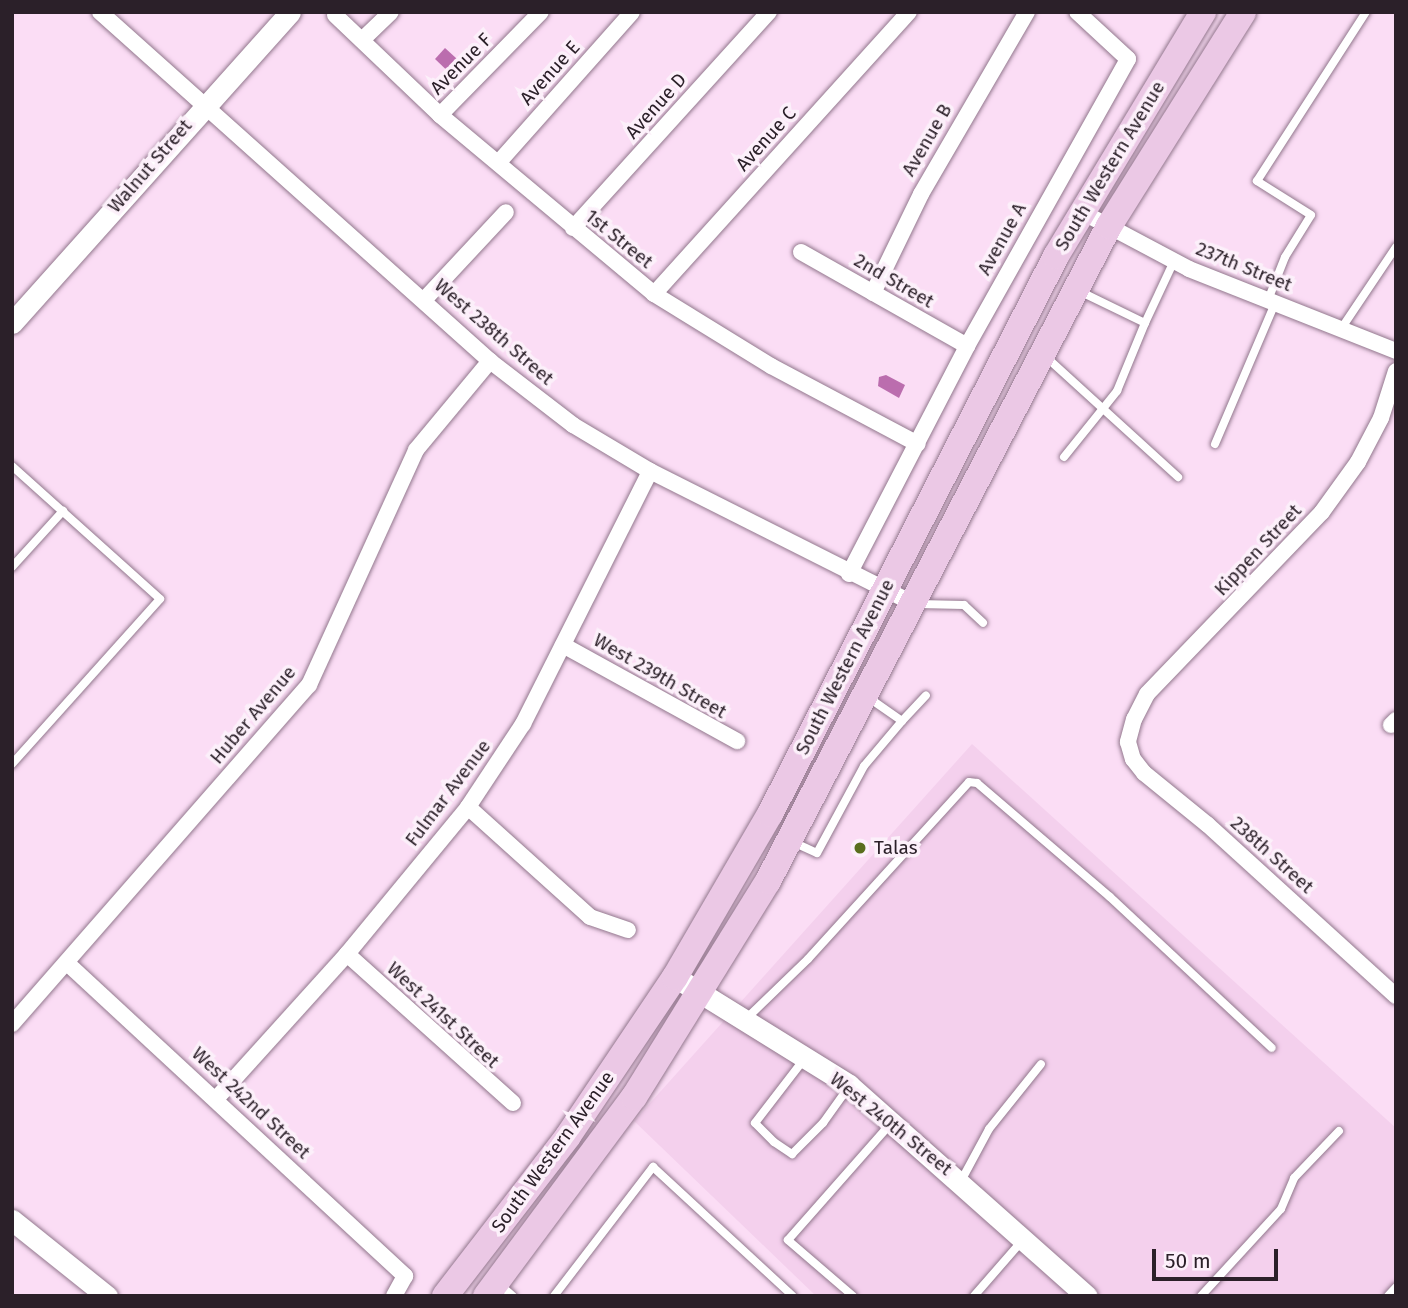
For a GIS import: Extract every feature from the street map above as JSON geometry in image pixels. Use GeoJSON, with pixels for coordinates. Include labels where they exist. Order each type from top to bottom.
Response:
{"type":"FeatureCollection","features":[{"type":"Feature","properties":{"kind":"main road","name":"South Western Avenue"},"geometry":{"type":"LineString","coordinates":[[445,1296],[568,1136],[675,977],[770,814],[1082,212],[1203,12]]}},
{"type":"Feature","properties":{"kind":"main road","name":"South Western Avenue"},"geometry":{"type":"LineString","coordinates":[[495,1292],[634,1097],[701,992],[790,841],[1109,226],[1243,12]]}},
{"type":"Feature","properties":{"kind":"street","name":"West 238th Street"},"geometry":{"type":"LineString","coordinates":[[100,12],[490,360],[573,425],[650,471],[849,575],[915,604]]}},
{"type":"Feature","properties":{"kind":"street","name":"Walnut Street"},"geometry":{"type":"LineString","coordinates":[[12,323],[204,105],[290,12]]}},
{"type":"Feature","properties":{"kind":"street"},"geometry":{"type":"LineString","coordinates":[[362,40],[391,12]]}},
{"type":"Feature","properties":{"kind":"street","name":"Avenue F"},"geometry":{"type":"LineString","coordinates":[[440,115],[541,12]]}},
{"type":"Feature","properties":{"kind":"street","name":"Avenue E"},"geometry":{"type":"LineString","coordinates":[[499,162],[632,12]]}},
{"type":"Feature","properties":{"kind":"street","name":"Avenue D"},"geometry":{"type":"LineString","coordinates":[[573,228],[769,12]]}},
{"type":"Feature","properties":{"kind":"street","name":"Avenue C"},"geometry":{"type":"LineString","coordinates":[[654,294],[909,12]]}},
{"type":"Feature","properties":{"kind":"street","name":"Avenue B"},"geometry":{"type":"LineString","coordinates":[[873,293],[921,194],[1027,12]]}},
{"type":"Feature","properties":{"kind":"street","name":"Avenue A"},"geometry":{"type":"LineString","coordinates":[[849,575],[967,346],[1128,59],[1077,12]]}},
{"type":"Feature","properties":{"kind":"street","name":"1st Street"},"geometry":{"type":"LineString","coordinates":[[334,14],[440,115],[654,294],[771,366],[918,444]]}},
{"type":"Feature","properties":{"kind":"street"},"geometry":{"type":"LineString","coordinates":[[424,300],[506,212]]}},
{"type":"Feature","properties":{"kind":"street","name":"237th Street"},"geometry":{"type":"LineString","coordinates":[[1082,212],[1174,261],[1396,351]]}},
{"type":"Feature","properties":{"kind":"street","name":"2nd Street"},"geometry":{"type":"LineString","coordinates":[[802,252],[967,346]]}},
{"type":"Feature","properties":{"kind":"street","name":"Huber Avenue"},"geometry":{"type":"LineString","coordinates":[[12,1024],[309,685],[416,450],[490,360]]}},
{"type":"Feature","properties":{"kind":"street","name":"Kippen Street"},"geometry":{"type":"LineString","coordinates":[[1128,742],[1133,719],[1147,694],[1322,512],[1351,472],[1381,418],[1396,371]]}},
{"type":"Feature","properties":{"kind":"street","name":"Fulmar Avenue"},"geometry":{"type":"LineString","coordinates":[[216,1099],[347,954],[468,807],[523,724],[650,471]]}},
{"type":"Feature","properties":{"kind":"street","name":"West 239th Street"},"geometry":{"type":"LineString","coordinates":[[563,645],[737,741]]}},
{"type":"Feature","properties":{"kind":"street","name":"238th Street"},"geometry":{"type":"LineString","coordinates":[[1128,742],[1133,759],[1144,773],[1208,825],[1396,996]]}},
{"type":"Feature","properties":{"kind":"street"},"geometry":{"type":"LineString","coordinates":[[468,807],[590,917],[628,930]]}},
{"type":"Feature","properties":{"kind":"street","name":"West 241st Street"},"geometry":{"type":"LineString","coordinates":[[347,954],[513,1103]]}},
{"type":"Feature","properties":{"kind":"street","name":"West 242nd Street"},"geometry":{"type":"LineString","coordinates":[[67,963],[405,1276],[394,1296]]}},
{"type":"Feature","properties":{"kind":"street","name":"West 240th Street"},"geometry":{"type":"LineString","coordinates":[[675,977],[849,1085],[893,1120],[1087,1296]]}},
{"type":"Feature","properties":{"kind":"street"},"geometry":{"type":"LineString","coordinates":[[12,1220],[107,1296]]}},
{"type":"Feature","properties":{"kind":"lane"},"geometry":{"type":"LineString","coordinates":[[1215,444],[1272,302],[1285,257],[1311,215],[1257,181],[1366,12]]}},
{"type":"Feature","properties":{"kind":"lane"},"geometry":{"type":"LineString","coordinates":[[1341,329],[1396,247]]}},
{"type":"Feature","properties":{"kind":"lane"},"geometry":{"type":"LineString","coordinates":[[1064,457],[1104,410],[1174,261]]}},
{"type":"Feature","properties":{"kind":"lane"},"geometry":{"type":"LineString","coordinates":[[1076,290],[1145,323]]}},
{"type":"Feature","properties":{"kind":"lane"},"geometry":{"type":"LineString","coordinates":[[1043,354],[1178,477]]}},
{"type":"Feature","properties":{"kind":"lane"},"geometry":{"type":"LineString","coordinates":[[12,466],[160,599],[12,764]]}},
{"type":"Feature","properties":{"kind":"lane"},"geometry":{"type":"LineString","coordinates":[[12,568],[63,511]]}},
{"type":"Feature","properties":{"kind":"lane"},"geometry":{"type":"LineString","coordinates":[[915,604],[964,605],[983,623]]}},
{"type":"Feature","properties":{"kind":"lane"},"geometry":{"type":"LineString","coordinates":[[790,841],[817,853],[863,766],[926,695]]}},
{"type":"Feature","properties":{"kind":"lane"},"geometry":{"type":"LineString","coordinates":[[866,696],[902,721]]}},
{"type":"Feature","properties":{"kind":"lane"},"geometry":{"type":"LineString","coordinates":[[745,1020],[808,959],[969,782],[977,783],[1110,897],[1272,1048]]}},
{"type":"Feature","properties":{"kind":"lane"},"geometry":{"type":"LineString","coordinates":[[805,1058],[755,1123],[792,1154],[823,1123],[849,1085]]}},
{"type":"Feature","properties":{"kind":"lane"},"geometry":{"type":"LineString","coordinates":[[961,1181],[989,1129],[1041,1064]]}},
{"type":"Feature","properties":{"kind":"lane"},"geometry":{"type":"LineString","coordinates":[[853,1296],[788,1240],[893,1120]]}},
{"type":"Feature","properties":{"kind":"lane"},"geometry":{"type":"LineString","coordinates":[[1201,1296],[1281,1209],[1294,1178],[1339,1131]]}},
{"type":"Feature","properties":{"kind":"lane"},"geometry":{"type":"LineString","coordinates":[[554,1296],[653,1167],[793,1296]]}},
{"type":"Feature","properties":{"kind":"lane"},"geometry":{"type":"LineString","coordinates":[[974,1296],[1024,1239]]}},
{"type":"Feature","properties":{"kind":"lane"},"geometry":{"type":"LineString","coordinates":[[1388,1296],[1396,1287]]}},
{"type":"Feature","properties":{"kind":"shaded area"},"geometry":{"type":"Polygon","coordinates":[[[445,48],[468,69],[457,80],[435,59],[445,48]]]}},
{"type":"Feature","properties":{"kind":"shaded area"},"geometry":{"type":"Polygon","coordinates":[[[886,375],[905,385],[899,398],[878,386],[879,377],[886,375]]]}},
{"type":"Feature","properties":{"kind":"shaded area"},"geometry":{"type":"Polygon","coordinates":[[[972,744],[1396,1128],[1396,1296],[816,1296],[634,1121],[972,744]]]}},
{"type":"Feature","properties":{"kind":"place","name":"Talas"},"geometry":{"type":"Point","coordinates":[860,848]}}]}
